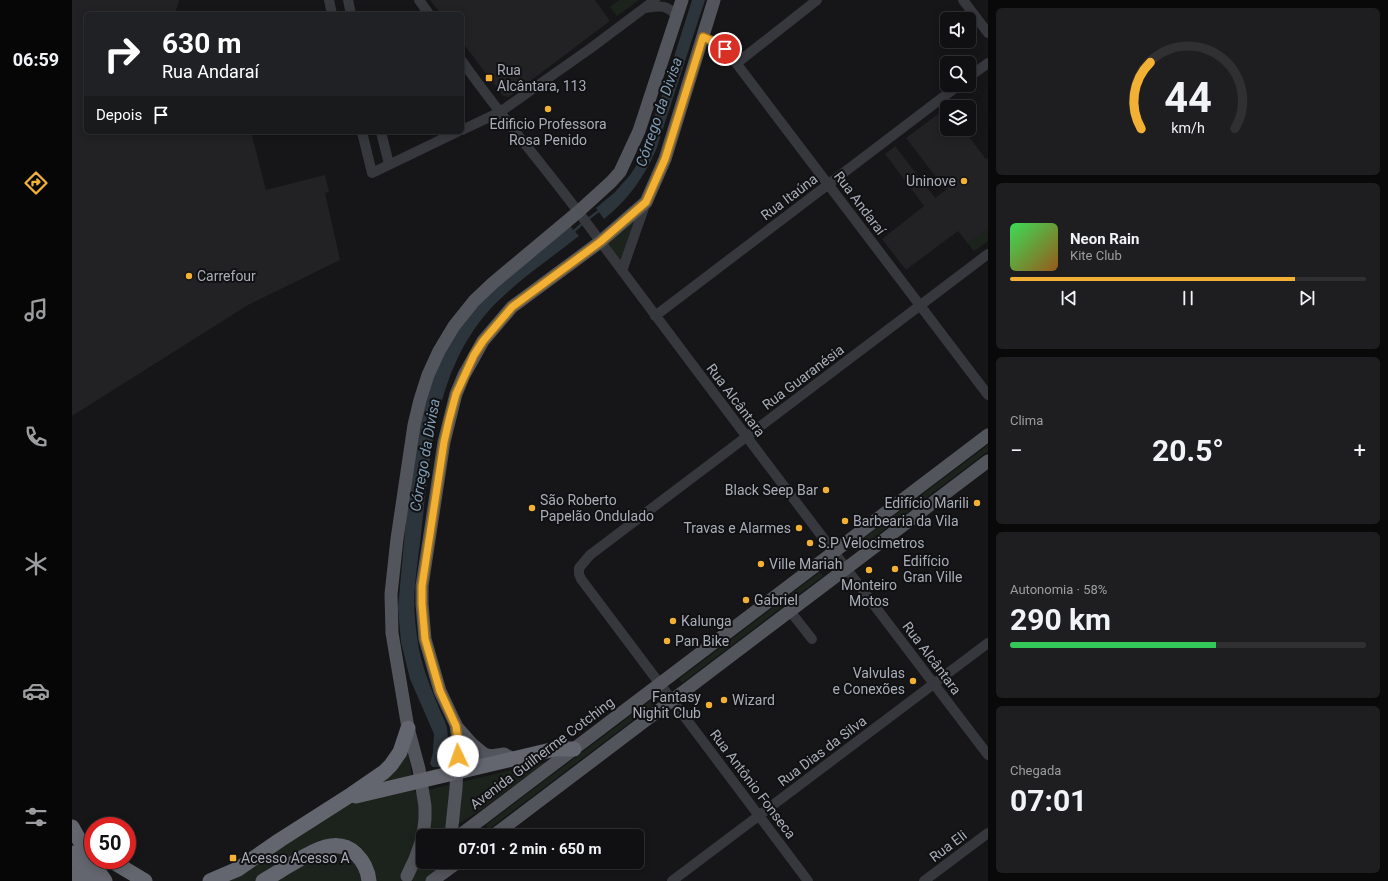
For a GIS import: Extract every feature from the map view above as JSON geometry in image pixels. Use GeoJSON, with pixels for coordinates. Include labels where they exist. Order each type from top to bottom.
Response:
{"type":"FeatureCollection","features":[{"type":"Feature","properties":{"kind":"highway"},"geometry":{"type":"LineString","coordinates":[[210,881],[238,869],[384,772],[391,766],[400,752],[408,728]]}},
{"type":"Feature","properties":{"kind":"highway"},"geometry":{"type":"LineString","coordinates":[[347,798],[555,749],[574,749]]}},
{"type":"Feature","properties":{"kind":"highway"},"geometry":{"type":"LineString","coordinates":[[72,819],[84,833]]}},
{"type":"Feature","properties":{"kind":"highway"},"geometry":{"type":"LineString","coordinates":[[72,827],[90,859],[106,881]]}},
{"type":"Feature","properties":{"kind":"highway"},"geometry":{"type":"LineString","coordinates":[[263,881],[317,849],[332,845],[344,846],[361,858],[367,869],[368,881]]}},
{"type":"Feature","properties":{"kind":"highway"},"geometry":{"type":"LineString","coordinates":[[72,853],[90,881]]}},
{"type":"Feature","properties":{"kind":"highway"},"geometry":{"type":"LineString","coordinates":[[113,869],[123,881]]}},
{"type":"Feature","properties":{"kind":"highway"},"geometry":{"type":"LineString","coordinates":[[125,869],[145,881]]}},
{"type":"Feature","properties":{"kind":"highway"},"geometry":{"type":"LineString","coordinates":[[72,875],[76,881]]}},
{"type":"Feature","properties":{"kind":"main road"},"geometry":{"type":"LineString","coordinates":[[424,829],[426,819],[425,806],[416,759],[408,728],[392,633],[391,594],[397,539],[414,425],[420,400],[428,375],[439,351],[452,329],[474,301],[493,283],[581,215],[620,172],[640,131],[682,0]]}},
{"type":"Feature","properties":{"kind":"main road"},"geometry":{"type":"LineString","coordinates":[[452,829],[457,772],[458,740],[456,726],[440,691],[425,639],[422,586],[444,442],[456,394],[474,355],[483,341],[512,307],[597,238],[646,202],[665,159],[714,0]]}},
{"type":"Feature","properties":{"kind":"main road","name":"Avenida Guilherme Cotching"},"geometry":{"type":"LineString","coordinates":[[468,829],[988,435]]}},
{"type":"Feature","properties":{"kind":"main road"},"geometry":{"type":"LineString","coordinates":[[502,829],[988,461]]}},
{"type":"Feature","properties":{"kind":"main road"},"geometry":{"type":"LineString","coordinates":[[456,726],[472,744],[484,754],[491,756],[504,754],[513,759]]}},
{"type":"Feature","properties":{"kind":"main road"},"geometry":{"type":"LineString","coordinates":[[404,879],[416,856]]}},
{"type":"Feature","properties":{"kind":"main road"},"geometry":{"type":"LineString","coordinates":[[404,879],[417,869]]}},
{"type":"Feature","properties":{"kind":"main road"},"geometry":{"type":"LineString","coordinates":[[432,881],[450,869]]}},
{"type":"Feature","properties":{"kind":"street"},"geometry":{"type":"LineString","coordinates":[[329,0],[332,12]]}},
{"type":"Feature","properties":{"kind":"street"},"geometry":{"type":"LineString","coordinates":[[348,0],[351,12]]}},
{"type":"Feature","properties":{"kind":"street"},"geometry":{"type":"LineString","coordinates":[[419,0],[427,12]]}},
{"type":"Feature","properties":{"kind":"street"},"geometry":{"type":"LineString","coordinates":[[464,129],[500,112],[591,48],[655,0]]}},
{"type":"Feature","properties":{"kind":"street"},"geometry":{"type":"LineString","coordinates":[[737,63],[817,0]]}},
{"type":"Feature","properties":{"kind":"street"},"geometry":{"type":"LineString","coordinates":[[963,0],[988,33]]}},
{"type":"Feature","properties":{"kind":"street"},"geometry":{"type":"LineString","coordinates":[[645,8],[663,6],[677,16]]}},
{"type":"Feature","properties":{"kind":"street","name":"Rua Andaraí"},"geometry":{"type":"LineString","coordinates":[[703,37],[719,44],[737,63],[988,395]]}},
{"type":"Feature","properties":{"kind":"street"},"geometry":{"type":"LineString","coordinates":[[976,72],[988,63]]}},
{"type":"Feature","properties":{"kind":"street","name":"Rua Alcântara"},"geometry":{"type":"LineString","coordinates":[[464,64],[581,215],[746,437],[988,755]]}},
{"type":"Feature","properties":{"kind":"street","name":"Rua Itaúna"},"geometry":{"type":"LineString","coordinates":[[655,316],[950,92]]}},
{"type":"Feature","properties":{"kind":"street"},"geometry":{"type":"LineString","coordinates":[[362,134],[372,173],[453,134]]}},
{"type":"Feature","properties":{"kind":"street"},"geometry":{"type":"LineString","coordinates":[[382,134],[390,164]]}},
{"type":"Feature","properties":{"kind":"street"},"geometry":{"type":"LineString","coordinates":[[622,271],[646,202]]}},
{"type":"Feature","properties":{"kind":"street","name":"Rua Guaranésia"},"geometry":{"type":"LineString","coordinates":[[578,568],[590,555],[988,254]]}},
{"type":"Feature","properties":{"kind":"street","name":"Rua Antônio Fonseca"},"geometry":{"type":"LineString","coordinates":[[578,568],[581,579],[808,881]]}},
{"type":"Feature","properties":{"kind":"street"},"geometry":{"type":"LineString","coordinates":[[790,611],[813,638]]}},
{"type":"Feature","properties":{"kind":"street","name":"Rua Dias da Silva"},"geometry":{"type":"LineString","coordinates":[[672,881],[988,643]]}},
{"type":"Feature","properties":{"kind":"street","name":"Rua Eli"},"geometry":{"type":"LineString","coordinates":[[924,881],[988,833]]}},
{"type":"Feature","properties":{"kind":"shaded area","name":"Carrefour"},"geometry":{"type":"Polygon","coordinates":[[[72,0],[179,0],[176,12],[84,12],[84,134],[252,134],[266,190],[325,175],[329,192],[325,193],[340,260],[248,305],[72,416],[72,0]]]}},
{"type":"Feature","properties":{"kind":"shaded area"},"geometry":{"type":"Polygon","coordinates":[[[430,0],[595,0],[610,21],[509,97],[503,96],[464,45],[464,12],[439,12],[430,0]]]}},
{"type":"Feature","properties":{"kind":"shaded area"},"geometry":{"type":"Polygon","coordinates":[[[619,0],[639,0],[617,16],[610,7],[619,0]]]}},
{"type":"Feature","properties":{"kind":"shaded area","name":"Uninove"},"geometry":{"type":"Polygon","coordinates":[[[940,112],[940,136],[968,136],[986,159],[988,158],[988,241],[974,251],[958,231],[906,270],[882,239],[924,206],[885,154],[895,146],[935,198],[946,190],[906,138],[940,112]]]}},
{"type":"Feature","properties":{"kind":"shaded area"},"geometry":{"type":"Polygon","coordinates":[[[634,220],[621,261],[608,244],[634,220]]]}},
{"type":"Feature","properties":{"kind":"shaded area"},"geometry":{"type":"Polygon","coordinates":[[[988,229],[988,241],[974,251],[968,243],[988,229]]]}},
{"type":"Feature","properties":{"kind":"shaded area"},"geometry":{"type":"Polygon","coordinates":[[[988,445],[988,451],[856,551],[852,547],[988,445]]]}},
{"type":"Feature","properties":{"kind":"shaded area"},"geometry":{"type":"Polygon","coordinates":[[[820,572],[823,576],[682,683],[679,679],[820,572]]]}},
{"type":"Feature","properties":{"kind":"shaded area"},"geometry":{"type":"Polygon","coordinates":[[[650,701],[653,705],[489,829],[486,825],[650,701]]]}},
{"type":"Feature","properties":{"kind":"shaded area"},"geometry":{"type":"Polygon","coordinates":[[[408,753],[415,793],[546,762],[482,809],[451,829],[416,829],[416,869],[441,869],[440,881],[220,881],[402,759],[408,753]]]}},
{"type":"Feature","properties":{"kind":"water"},"geometry":{"type":"Polygon","coordinates":[[[692,0],[705,0],[656,150],[641,179],[621,204],[604,219],[596,208],[615,192],[638,163],[662,95],[692,0]]]}},
{"type":"Feature","properties":{"kind":"water"},"geometry":{"type":"Polygon","coordinates":[[[570,226],[579,236],[516,285],[496,303],[477,326],[462,350],[450,376],[442,402],[430,458],[414,599],[416,629],[421,658],[448,733],[448,748],[445,767],[433,767],[430,764],[433,752],[434,734],[410,679],[401,642],[398,608],[407,510],[418,423],[437,363],[478,300],[570,226]]]}},
{"type":"Feature","properties":{"kind":"waterway","name":"Córrego da Divisa"},"geometry":{"type":"LineString","coordinates":[[588,219],[600,210]]}},
{"type":"Feature","properties":{"kind":"waterway","name":"Córrego da Divisa"},"geometry":{"type":"LineString","coordinates":[[573,232],[584,222]]}},
{"type":"Feature","properties":{"kind":"place","name":"Rua Alcântara, 113"},"geometry":{"type":"Point","coordinates":[489,78]}},
{"type":"Feature","properties":{"kind":"place","name":"Edificio Professora Rosa Penido"},"geometry":{"type":"Point","coordinates":[548,109]}},
{"type":"Feature","properties":{"kind":"place","name":"Uninove"},"geometry":{"type":"Point","coordinates":[964,181]}},
{"type":"Feature","properties":{"kind":"place","name":"Carrefour"},"geometry":{"type":"Point","coordinates":[189,276]}},
{"type":"Feature","properties":{"kind":"place","name":"Black Seep Bar"},"geometry":{"type":"Point","coordinates":[826,490]}},
{"type":"Feature","properties":{"kind":"place","name":"Edifício Marili"},"geometry":{"type":"Point","coordinates":[977,503]}},
{"type":"Feature","properties":{"kind":"place","name":"São Roberto Papelão Ondulado"},"geometry":{"type":"Point","coordinates":[532,508]}},
{"type":"Feature","properties":{"kind":"place","name":"Barbearia da Vila"},"geometry":{"type":"Point","coordinates":[845,521]}},
{"type":"Feature","properties":{"kind":"place","name":"Travas e Alarmes"},"geometry":{"type":"Point","coordinates":[799,528]}},
{"type":"Feature","properties":{"kind":"place","name":"S.P Velocimetros"},"geometry":{"type":"Point","coordinates":[810,543]}},
{"type":"Feature","properties":{"kind":"place","name":"Ville Mariah"},"geometry":{"type":"Point","coordinates":[761,564]}},
{"type":"Feature","properties":{"kind":"place","name":"Edifício Gran Ville"},"geometry":{"type":"Point","coordinates":[895,569]}},
{"type":"Feature","properties":{"kind":"place","name":"Monteiro Motos"},"geometry":{"type":"Point","coordinates":[869,570]}},
{"type":"Feature","properties":{"kind":"place","name":"Gabriel"},"geometry":{"type":"Point","coordinates":[746,600]}},
{"type":"Feature","properties":{"kind":"place","name":"Kalunga"},"geometry":{"type":"Point","coordinates":[673,621]}},
{"type":"Feature","properties":{"kind":"place","name":"Pan Bike"},"geometry":{"type":"Point","coordinates":[667,641]}},
{"type":"Feature","properties":{"kind":"place","name":"Valvulas e Conexões"},"geometry":{"type":"Point","coordinates":[913,681]}},
{"type":"Feature","properties":{"kind":"place","name":"Wizard"},"geometry":{"type":"Point","coordinates":[724,700]}},
{"type":"Feature","properties":{"kind":"place","name":"Fantasy Nighit Club"},"geometry":{"type":"Point","coordinates":[709,705]}},
{"type":"Feature","properties":{"kind":"place","name":"Acesso Acesso A"},"geometry":{"type":"Point","coordinates":[233,858]}},
{"type":"Feature","properties":{"kind":"route"},"geometry":{"type":"LineString","coordinates":[[458,756],[456,726],[440,691],[425,639],[422,604],[422,586],[444,442],[456,394],[474,355],[483,341],[512,307],[600,242],[646,202],[665,159],[703,37],[714,41],[725,49]]}}]}
